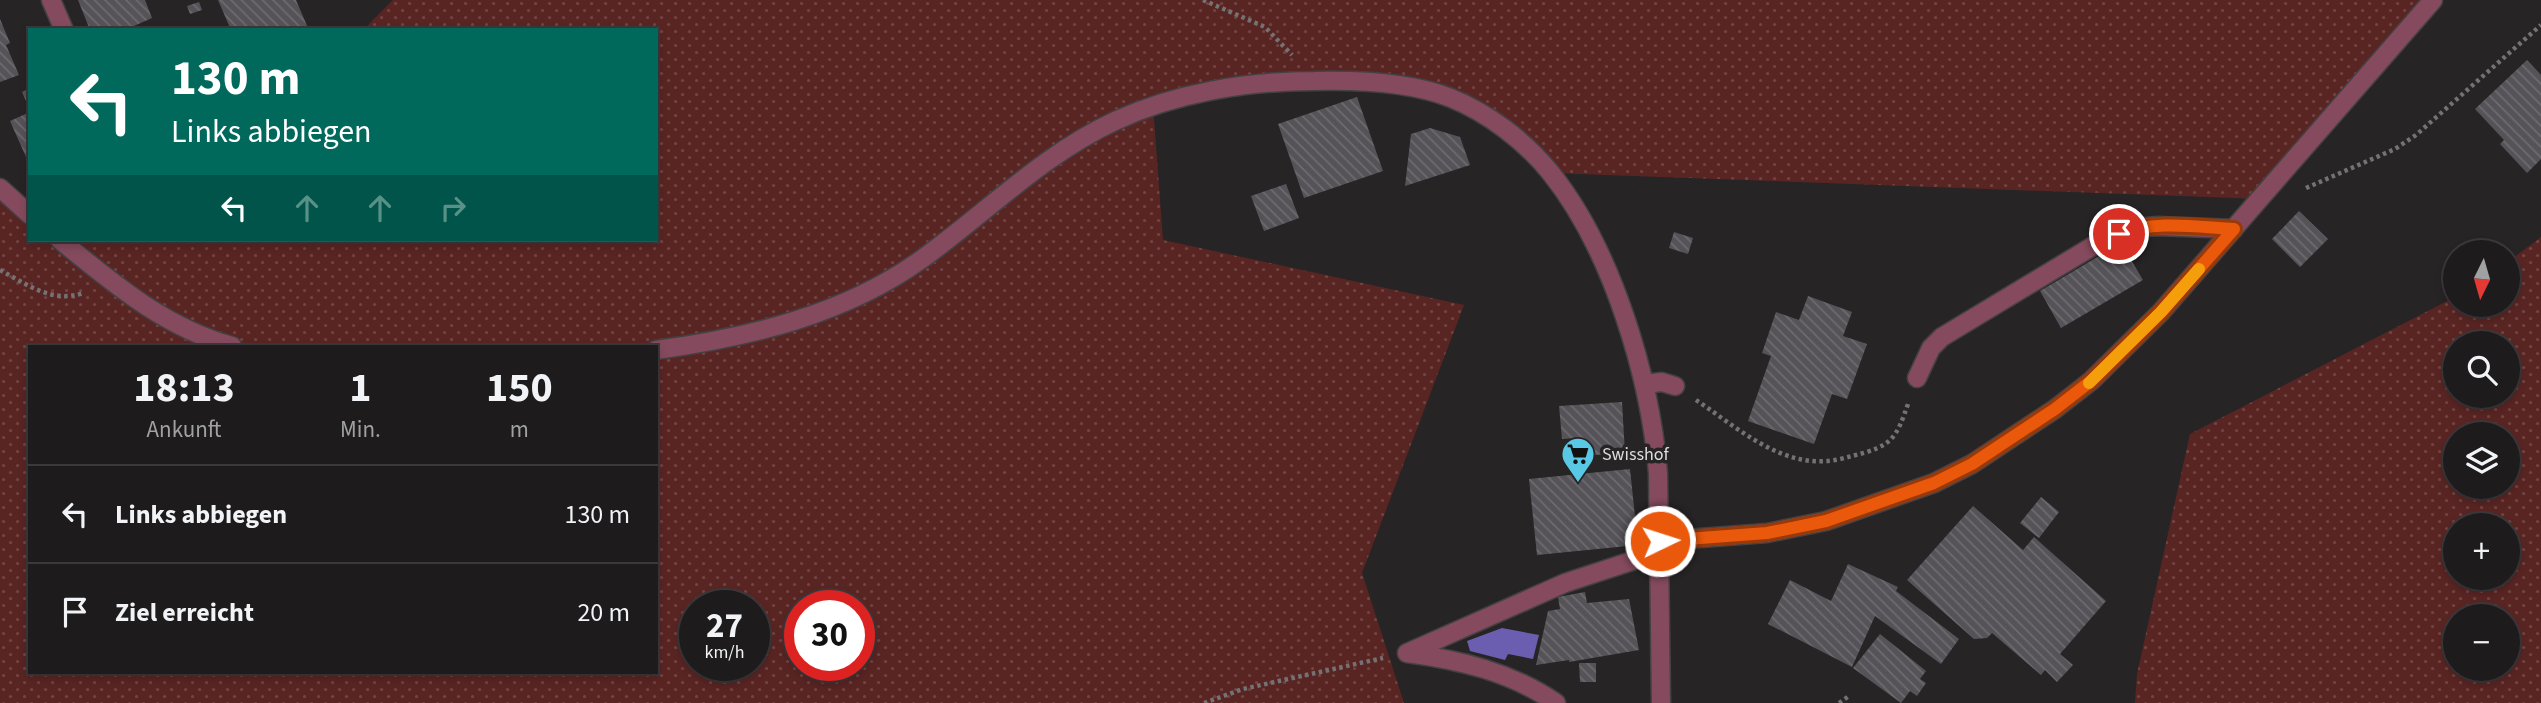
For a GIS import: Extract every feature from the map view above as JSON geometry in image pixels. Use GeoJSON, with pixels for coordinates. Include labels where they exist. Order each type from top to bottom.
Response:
{"type":"FeatureCollection","features":[{"type":"Feature","properties":{"kind":"street"},"geometry":{"type":"LineString","coordinates":[[51,0],[63,28]]}},
{"type":"Feature","properties":{"kind":"street"},"geometry":{"type":"LineString","coordinates":[[1407,653],[1565,583],[1647,556],[1660,548],[1767,533],[1826,521],[1934,483],[1972,464],[2055,409],[2091,381],[2161,312],[2434,0]]}},
{"type":"Feature","properties":{"kind":"street"},"geometry":{"type":"LineString","coordinates":[[658,350],[738,336],[793,322],[836,307],[892,279],[923,258],[1045,162],[1082,138],[1116,120],[1152,106],[1201,93],[1286,81],[1373,83],[1449,97],[1475,110],[1528,148],[1551,173],[1576,209],[1593,242],[1630,336],[1644,384],[1657,457],[1661,703]]}},
{"type":"Feature","properties":{"kind":"street"},"geometry":{"type":"LineString","coordinates":[[0,188],[28,213]]}},
{"type":"Feature","properties":{"kind":"street"},"geometry":{"type":"LineString","coordinates":[[1917,378],[1931,348],[1942,337],[2104,240],[2135,228],[2158,226],[2234,229]]}},
{"type":"Feature","properties":{"kind":"street"},"geometry":{"type":"LineString","coordinates":[[63,242],[134,300],[212,341],[228,345]]}},
{"type":"Feature","properties":{"kind":"street"},"geometry":{"type":"LineString","coordinates":[[1644,384],[1662,382],[1675,386]]}},
{"type":"Feature","properties":{"kind":"street"},"geometry":{"type":"LineString","coordinates":[[1407,653],[1486,668],[1535,689],[1556,703]]}},
{"type":"Feature","properties":{"kind":"path"},"geometry":{"type":"LineString","coordinates":[[1203,0],[1265,27],[1318,81]]}},
{"type":"Feature","properties":{"kind":"path"},"geometry":{"type":"LineString","coordinates":[[2301,190],[2395,149],[2416,135],[2541,25]]}},
{"type":"Feature","properties":{"kind":"path"},"geometry":{"type":"LineString","coordinates":[[0,270],[44,293],[59,297],[75,296],[88,291],[107,277]]}},
{"type":"Feature","properties":{"kind":"path"},"geometry":{"type":"LineString","coordinates":[[1675,386],[1775,452],[1791,458],[1827,461],[1863,453],[1891,442],[1899,430],[1917,378]]}},
{"type":"Feature","properties":{"kind":"path"},"geometry":{"type":"LineString","coordinates":[[1204,703],[1243,689],[1407,653]]}},
{"type":"Feature","properties":{"kind":"path"},"geometry":{"type":"LineString","coordinates":[[1839,703],[1849,696]]}},
{"type":"Feature","properties":{"kind":"shaded area"},"geometry":{"type":"Polygon","coordinates":[[[393,0],[2433,0],[2262,199],[1551,173],[1449,97],[1337,81],[1153,106],[1163,240],[1464,305],[1362,573],[1404,703],[0,703],[0,188],[28,213],[28,242],[658,242],[658,28],[365,28],[393,0]]]}},
{"type":"Feature","properties":{"kind":"shaded area"},"geometry":{"type":"Polygon","coordinates":[[[2541,237],[2541,703],[2135,703],[2137,674],[2190,434],[2443,303],[2443,317],[2520,317],[2520,253],[2541,237]]]}},
{"type":"Feature","properties":{"kind":"shaded area"},"geometry":{"type":"Polygon","coordinates":[[[1502,628],[1539,635],[1533,659],[1508,654],[1505,660],[1470,651],[1467,641],[1502,628]]]}},
{"type":"Feature","properties":{"kind":"building"},"geometry":{"type":"Polygon","coordinates":[[[78,0],[145,0],[152,18],[130,28],[89,28],[78,0]]]}},
{"type":"Feature","properties":{"kind":"building"},"geometry":{"type":"Polygon","coordinates":[[[218,0],[296,0],[308,28],[230,28],[218,0]]]}},
{"type":"Feature","properties":{"kind":"building"},"geometry":{"type":"Polygon","coordinates":[[[199,2],[202,10],[190,14],[187,6],[199,2]]]}},
{"type":"Feature","properties":{"kind":"building"},"geometry":{"type":"Polygon","coordinates":[[[0,19],[10,43],[6,45],[19,75],[0,82],[0,19]]]}},
{"type":"Feature","properties":{"kind":"building"},"geometry":{"type":"Polygon","coordinates":[[[2527,60],[2541,75],[2541,159],[2527,173],[2500,144],[2504,140],[2475,109],[2527,60]]]}},
{"type":"Feature","properties":{"kind":"building"},"geometry":{"type":"Polygon","coordinates":[[[28,89],[28,106],[22,92],[28,89]]]}},
{"type":"Feature","properties":{"kind":"building"},"geometry":{"type":"Polygon","coordinates":[[[1357,97],[1383,171],[1304,198],[1278,124],[1357,97]]]}},
{"type":"Feature","properties":{"kind":"building"},"geometry":{"type":"Polygon","coordinates":[[[28,113],[28,162],[10,121],[28,113]]]}},
{"type":"Feature","properties":{"kind":"building"},"geometry":{"type":"Polygon","coordinates":[[[1430,128],[1460,137],[1470,165],[1405,186],[1411,134],[1430,128]]]}},
{"type":"Feature","properties":{"kind":"building"},"geometry":{"type":"Polygon","coordinates":[[[1286,184],[1299,218],[1264,231],[1251,196],[1286,184]]]}},
{"type":"Feature","properties":{"kind":"building"},"geometry":{"type":"Polygon","coordinates":[[[2299,211],[2328,239],[2300,267],[2272,239],[2299,211]]]}},
{"type":"Feature","properties":{"kind":"building"},"geometry":{"type":"Polygon","coordinates":[[[1674,232],[1693,238],[1688,254],[1669,248],[1674,232]]]}},
{"type":"Feature","properties":{"kind":"building"},"geometry":{"type":"Polygon","coordinates":[[[2121,243],[2143,280],[2061,328],[2040,291],[2121,243]]]}},
{"type":"Feature","properties":{"kind":"building"},"geometry":{"type":"Polygon","coordinates":[[[1808,296],[1852,312],[1843,336],[1867,344],[1847,399],[1832,394],[1814,444],[1748,421],[1771,356],[1762,353],[1776,312],[1799,320],[1808,296]]]}},
{"type":"Feature","properties":{"kind":"building"},"geometry":{"type":"Polygon","coordinates":[[[1622,402],[1625,453],[1580,456],[1579,438],[1562,439],[1559,406],[1622,402]]]}},
{"type":"Feature","properties":{"kind":"building"},"geometry":{"type":"Polygon","coordinates":[[[1630,469],[1638,545],[1537,555],[1529,479],[1630,469]]]}},
{"type":"Feature","properties":{"kind":"building"},"geometry":{"type":"Polygon","coordinates":[[[2041,497],[2059,512],[2039,538],[2020,523],[2041,497]]]}},
{"type":"Feature","properties":{"kind":"building"},"geometry":{"type":"Polygon","coordinates":[[[1973,506],[2023,550],[2034,537],[2106,601],[2060,654],[2073,665],[2057,682],[2045,670],[2041,675],[1992,633],[1987,638],[1974,639],[1907,580],[1973,506]]]}},
{"type":"Feature","properties":{"kind":"building"},"geometry":{"type":"Polygon","coordinates":[[[1848,564],[1898,587],[1896,591],[1959,639],[1941,664],[1875,616],[1852,667],[1768,624],[1790,580],[1831,601],[1848,564]]]}},
{"type":"Feature","properties":{"kind":"building"},"geometry":{"type":"Polygon","coordinates":[[[1585,592],[1587,603],[1629,599],[1639,650],[1536,665],[1548,611],[1560,609],[1558,597],[1585,592]]]}},
{"type":"Feature","properties":{"kind":"building"},"geometry":{"type":"Polygon","coordinates":[[[1880,634],[1926,671],[1920,679],[1926,683],[1917,696],[1910,691],[1901,703],[1853,668],[1880,634]]]}},
{"type":"Feature","properties":{"kind":"building"},"geometry":{"type":"Polygon","coordinates":[[[1579,663],[1596,663],[1596,682],[1580,682],[1579,663]]]}},
{"type":"Feature","properties":{"kind":"slow traffic"},"geometry":{"type":"LineString","coordinates":[[2089,383],[2161,312],[2199,269]]}},
{"type":"Feature","properties":{"kind":"place","name":"Swisshof"},"geometry":{"type":"Point","coordinates":[1578,484]}},
{"type":"Feature","properties":{"kind":"route"},"geometry":{"type":"LineString","coordinates":[[1660,541],[1767,533],[1826,521],[1934,483],[1972,464],[2055,409],[2091,381],[2161,312],[2234,229],[2158,226],[2135,228],[2119,234]]}}]}
